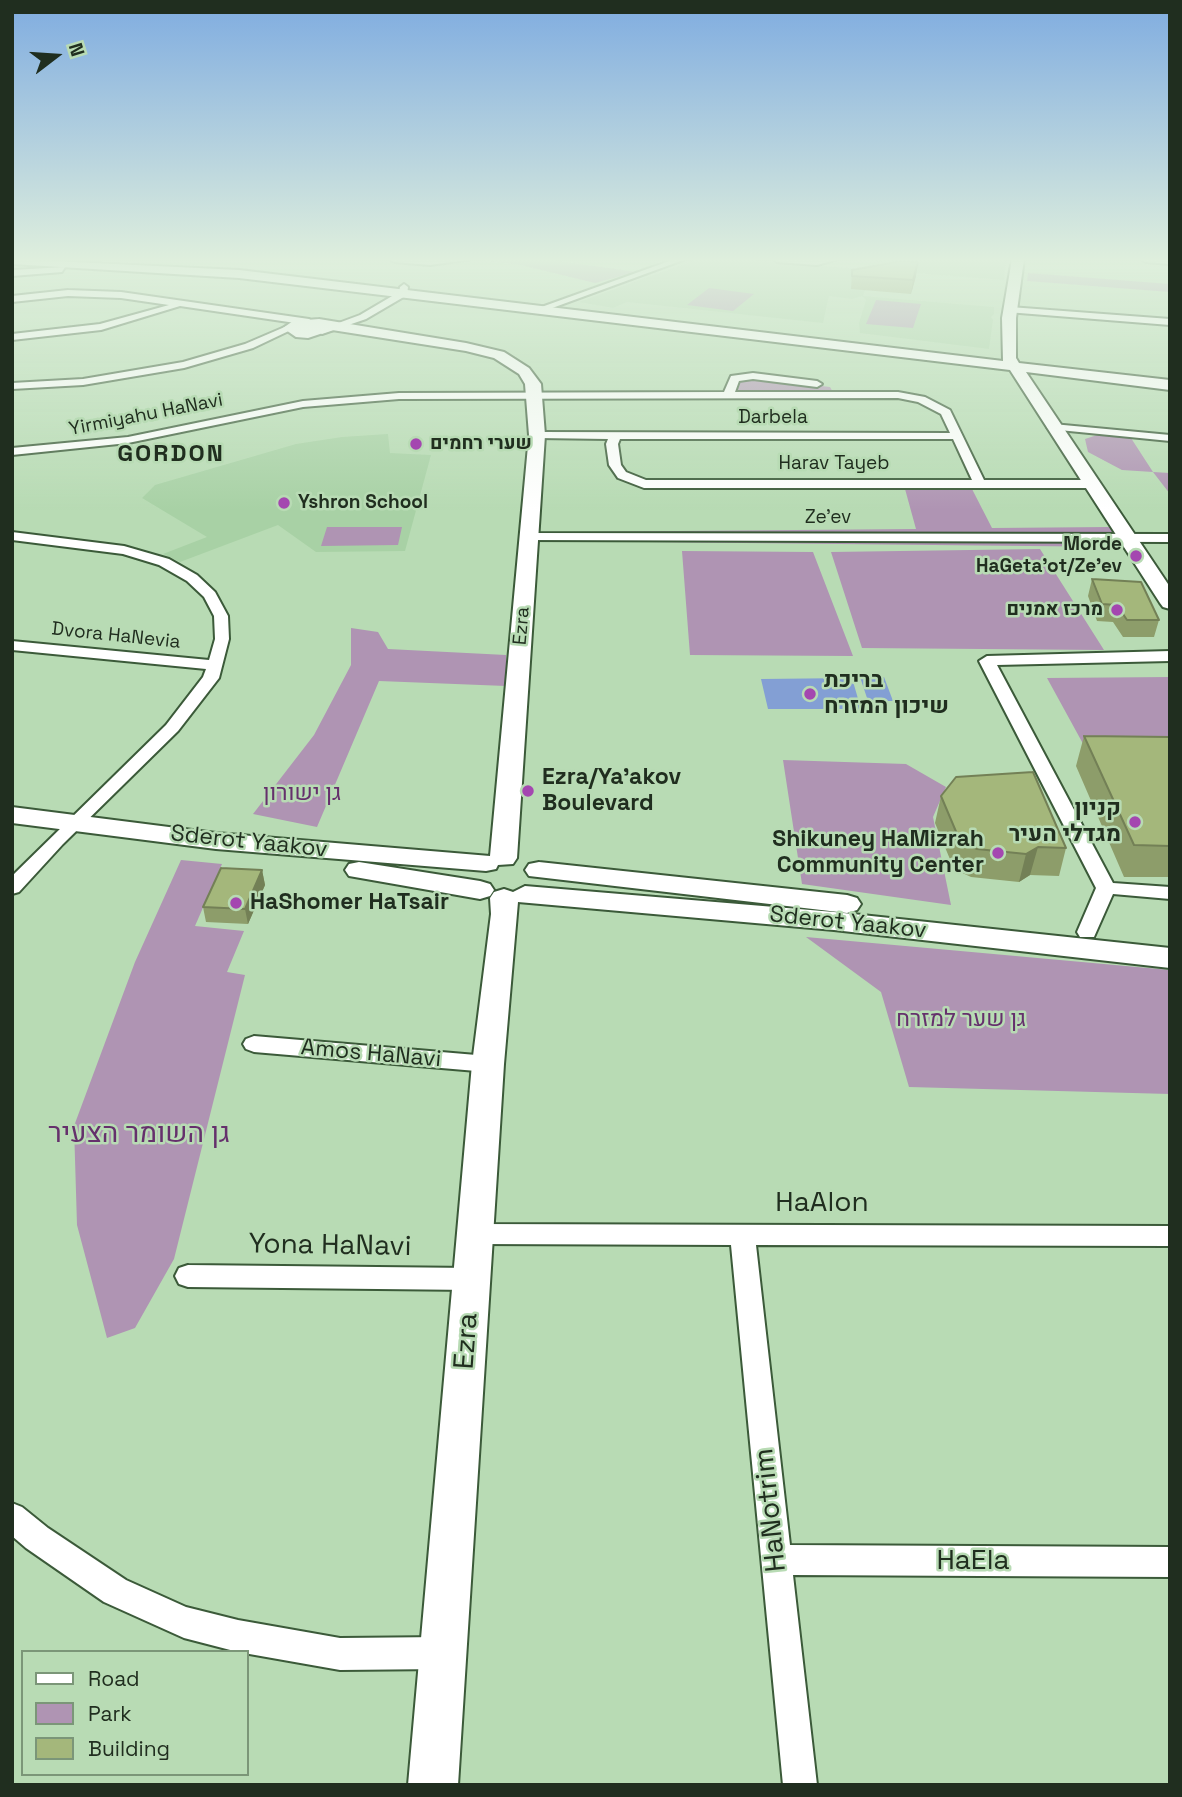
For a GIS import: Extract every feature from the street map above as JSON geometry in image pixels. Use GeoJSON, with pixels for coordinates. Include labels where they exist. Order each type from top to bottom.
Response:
{"type":"FeatureCollection","features":[{"type":"Feature","properties":{"kind":"street"},"geometry":{"type":"LineString","coordinates":[[12,386],[65,383],[134,374],[184,365],[259,343]]}},
{"type":"Feature","properties":{"kind":"street"},"geometry":{"type":"LineString","coordinates":[[444,343],[499,355],[524,371],[533,384],[536,395]]}},
{"type":"Feature","properties":{"kind":"street"},"geometry":{"type":"LineString","coordinates":[[862,343],[1170,378]]}},
{"type":"Feature","properties":{"kind":"street"},"geometry":{"type":"LineString","coordinates":[[886,343],[1015,361],[1067,373],[1170,385]]}},
{"type":"Feature","properties":{"kind":"street"},"geometry":{"type":"LineString","coordinates":[[1016,343],[1015,361],[1025,383],[1170,603]]}},
{"type":"Feature","properties":{"kind":"street"},"geometry":{"type":"LineString","coordinates":[[1025,383],[1036,375],[1067,373]]}},
{"type":"Feature","properties":{"kind":"street"},"geometry":{"type":"LineString","coordinates":[[729,394],[736,378],[753,376],[814,383],[866,394],[910,396],[930,402],[946,412],[979,483]]}},
{"type":"Feature","properties":{"kind":"street","name":"Yirmiyahu HaNavi"},"geometry":{"type":"LineString","coordinates":[[12,452],[128,440],[303,404],[399,396],[866,394]]}},
{"type":"Feature","properties":{"kind":"street","name":"Ezra"},"geometry":{"type":"LineString","coordinates":[[433,1785],[488,1064],[505,914],[512,888],[475,878],[476,873],[495,860],[529,537],[537,435],[536,395]]}},
{"type":"Feature","properties":{"kind":"street"},"geometry":{"type":"LineString","coordinates":[[1053,426],[1170,438]]}},
{"type":"Feature","properties":{"kind":"street","name":"Darbela"},"geometry":{"type":"LineString","coordinates":[[537,435],[957,436]]}},
{"type":"Feature","properties":{"kind":"street","name":"Harav Tayeb"},"geometry":{"type":"LineString","coordinates":[[615,436],[612,444],[615,465],[622,475],[644,484],[1091,484]]}},
{"type":"Feature","properties":{"kind":"street"},"geometry":{"type":"LineString","coordinates":[[12,536],[124,550],[164,562],[192,578],[210,595],[221,616],[222,639],[211,678],[172,728],[12,888]]}},
{"type":"Feature","properties":{"kind":"street","name":"Ze'ev"},"geometry":{"type":"LineString","coordinates":[[529,537],[1170,538]]}},
{"type":"Feature","properties":{"kind":"street","name":"Dvora HaNevia"},"geometry":{"type":"LineString","coordinates":[[12,645],[216,665]]}},
{"type":"Feature","properties":{"kind":"street"},"geometry":{"type":"LineString","coordinates":[[1106,888],[987,661],[1170,656]]}},
{"type":"Feature","properties":{"kind":"street","name":"Sderot Yaakov"},"geometry":{"type":"LineString","coordinates":[[12,815],[70,828],[436,881],[1170,958]]}},
{"type":"Feature","properties":{"kind":"street","name":"Sderot Yaakov"},"geometry":{"type":"LineString","coordinates":[[12,826],[495,860],[522,859],[512,888]]}},
{"type":"Feature","properties":{"kind":"street","name":"Sderot Yaakov"},"geometry":{"type":"LineString","coordinates":[[512,888],[1087,932],[1170,942]]}},
{"type":"Feature","properties":{"kind":"street"},"geometry":{"type":"LineString","coordinates":[[1106,888],[1170,893]]}},
{"type":"Feature","properties":{"kind":"street"},"geometry":{"type":"LineString","coordinates":[[1087,932],[1106,888]]}},
{"type":"Feature","properties":{"kind":"street","name":"Amos HaNavi"},"geometry":{"type":"LineString","coordinates":[[254,1044],[488,1064]]}},
{"type":"Feature","properties":{"kind":"street","name":"HaAlon"},"geometry":{"type":"LineString","coordinates":[[475,1234],[1170,1236]]}},
{"type":"Feature","properties":{"kind":"street","name":"HaNotrim"},"geometry":{"type":"LineString","coordinates":[[742,1235],[800,1785]]}},
{"type":"Feature","properties":{"kind":"street","name":"Yona HaNavi"},"geometry":{"type":"LineString","coordinates":[[188,1276],[472,1279]]}},
{"type":"Feature","properties":{"kind":"street"},"geometry":{"type":"LineString","coordinates":[[12,1517],[37,1538],[115,1591],[184,1622],[238,1636],[340,1654],[443,1653]]}},
{"type":"Feature","properties":{"kind":"street","name":"HaEla"},"geometry":{"type":"LineString","coordinates":[[777,1560],[1170,1562]]}},
{"type":"Feature","properties":{"kind":"shaded area"},"geometry":{"type":"Polygon","coordinates":[[[939,343],[990,343],[989,349],[939,343]]]}},
{"type":"Feature","properties":{"kind":"shaded area","name":"Yshron School"},"geometry":{"type":"Polygon","coordinates":[[[388,434],[390,453],[431,455],[405,551],[316,552],[278,525],[180,562],[163,554],[207,537],[142,498],[155,485],[296,444],[388,434]]]}},
{"type":"Feature","properties":{"kind":"green space"},"geometry":{"type":"Polygon","coordinates":[[[753,378],[830,387],[833,392],[737,391],[741,381],[753,378]]]}},
{"type":"Feature","properties":{"kind":"green space"},"geometry":{"type":"Polygon","coordinates":[[[1100,434],[1131,438],[1153,472],[1122,470],[1088,452],[1085,439],[1100,434]]]}},
{"type":"Feature","properties":{"kind":"green space"},"geometry":{"type":"Polygon","coordinates":[[[1153,472],[1170,473],[1170,494],[1153,472]]]}},
{"type":"Feature","properties":{"kind":"green space"},"geometry":{"type":"Polygon","coordinates":[[[905,489],[972,489],[992,528],[1110,527],[1124,547],[553,541],[559,532],[916,529],[905,489]]]}},
{"type":"Feature","properties":{"kind":"green space"},"geometry":{"type":"Polygon","coordinates":[[[327,527],[402,527],[398,545],[321,546],[327,527]]]}},
{"type":"Feature","properties":{"kind":"green space"},"geometry":{"type":"Polygon","coordinates":[[[1040,549],[1104,650],[862,648],[831,552],[1040,549]]]}},
{"type":"Feature","properties":{"kind":"green space"},"geometry":{"type":"Polygon","coordinates":[[[682,551],[813,552],[853,656],[690,655],[682,551]]]}},
{"type":"Feature","properties":{"kind":"green space","name":"גן ישורון"},"geometry":{"type":"Polygon","coordinates":[[[351,628],[378,632],[388,649],[506,655],[506,686],[379,681],[317,827],[253,814],[314,735],[351,665],[351,628]]]}},
{"type":"Feature","properties":{"kind":"green space"},"geometry":{"type":"Polygon","coordinates":[[[1170,677],[1170,750],[1087,751],[1047,678],[1170,677]]]}},
{"type":"Feature","properties":{"kind":"green space"},"geometry":{"type":"Polygon","coordinates":[[[783,760],[906,764],[946,787],[933,817],[951,905],[802,884],[783,760]]]}},
{"type":"Feature","properties":{"kind":"green space","name":"גן השומר הצעיר"},"geometry":{"type":"Polygon","coordinates":[[[181,860],[222,864],[195,926],[244,931],[227,972],[245,975],[174,1259],[135,1328],[107,1338],[77,1225],[74,1126],[135,962],[181,860]]]}},
{"type":"Feature","properties":{"kind":"green space","name":"גן שער למזרח"},"geometry":{"type":"Polygon","coordinates":[[[806,937],[1170,970],[1170,1094],[909,1087],[881,992],[806,937]]]}},
{"type":"Feature","properties":{"kind":"water"},"geometry":{"type":"Polygon","coordinates":[[[860,677],[884,677],[893,701],[868,701],[860,677]]]}},
{"type":"Feature","properties":{"kind":"water","name":"בריכת שיכון המזרח"},"geometry":{"type":"Polygon","coordinates":[[[852,678],[861,709],[768,709],[761,679],[852,678]]]}},
{"type":"Feature","properties":{"kind":"building"},"geometry":{"type":"Polygon","coordinates":[[[1092,579],[1141,582],[1159,620],[1127,620],[1117,605],[1102,604],[1092,579]]]}},
{"type":"Feature","properties":{"kind":"building"},"geometry":{"type":"Polygon","coordinates":[[[1084,736],[1170,737],[1170,846],[1134,845],[1084,736]]]}},
{"type":"Feature","properties":{"kind":"building"},"geometry":{"type":"Polygon","coordinates":[[[1033,772],[1066,848],[1038,847],[1026,854],[977,849],[960,841],[941,796],[956,777],[1033,772]]]}},
{"type":"Feature","properties":{"kind":"building"},"geometry":{"type":"Polygon","coordinates":[[[221,868],[262,870],[245,909],[203,907],[221,868]]]}},
{"type":"Feature","properties":{"kind":"place","name":"שערי רחמים"},"geometry":{"type":"Point","coordinates":[416,444]}},
{"type":"Feature","properties":{"kind":"place","name":"Yshron School"},"geometry":{"type":"Point","coordinates":[284,503]}},
{"type":"Feature","properties":{"kind":"place","name":"Morde HaGeta'ot/Ze'ev"},"geometry":{"type":"Point","coordinates":[1136,556]}},
{"type":"Feature","properties":{"kind":"place","name":"מרכז אמנים"},"geometry":{"type":"Point","coordinates":[1117,610]}},
{"type":"Feature","properties":{"kind":"place","name":"בריכת שיכון המזרח"},"geometry":{"type":"Point","coordinates":[810,694]}},
{"type":"Feature","properties":{"kind":"place","name":"Ezra/Ya'akov Boulevard"},"geometry":{"type":"Point","coordinates":[528,791]}},
{"type":"Feature","properties":{"kind":"place","name":"קניון מגדלי העיר"},"geometry":{"type":"Point","coordinates":[1135,822]}},
{"type":"Feature","properties":{"kind":"place","name":"Shikuney HaMizrah Community Center"},"geometry":{"type":"Point","coordinates":[998,853]}},
{"type":"Feature","properties":{"kind":"place","name":"HaShomer HaTsair"},"geometry":{"type":"Point","coordinates":[236,903]}},
{"type":"Feature","properties":{"kind":"district","name":"GORDON"},"geometry":{"type":"Point","coordinates":[171,454]}}]}
